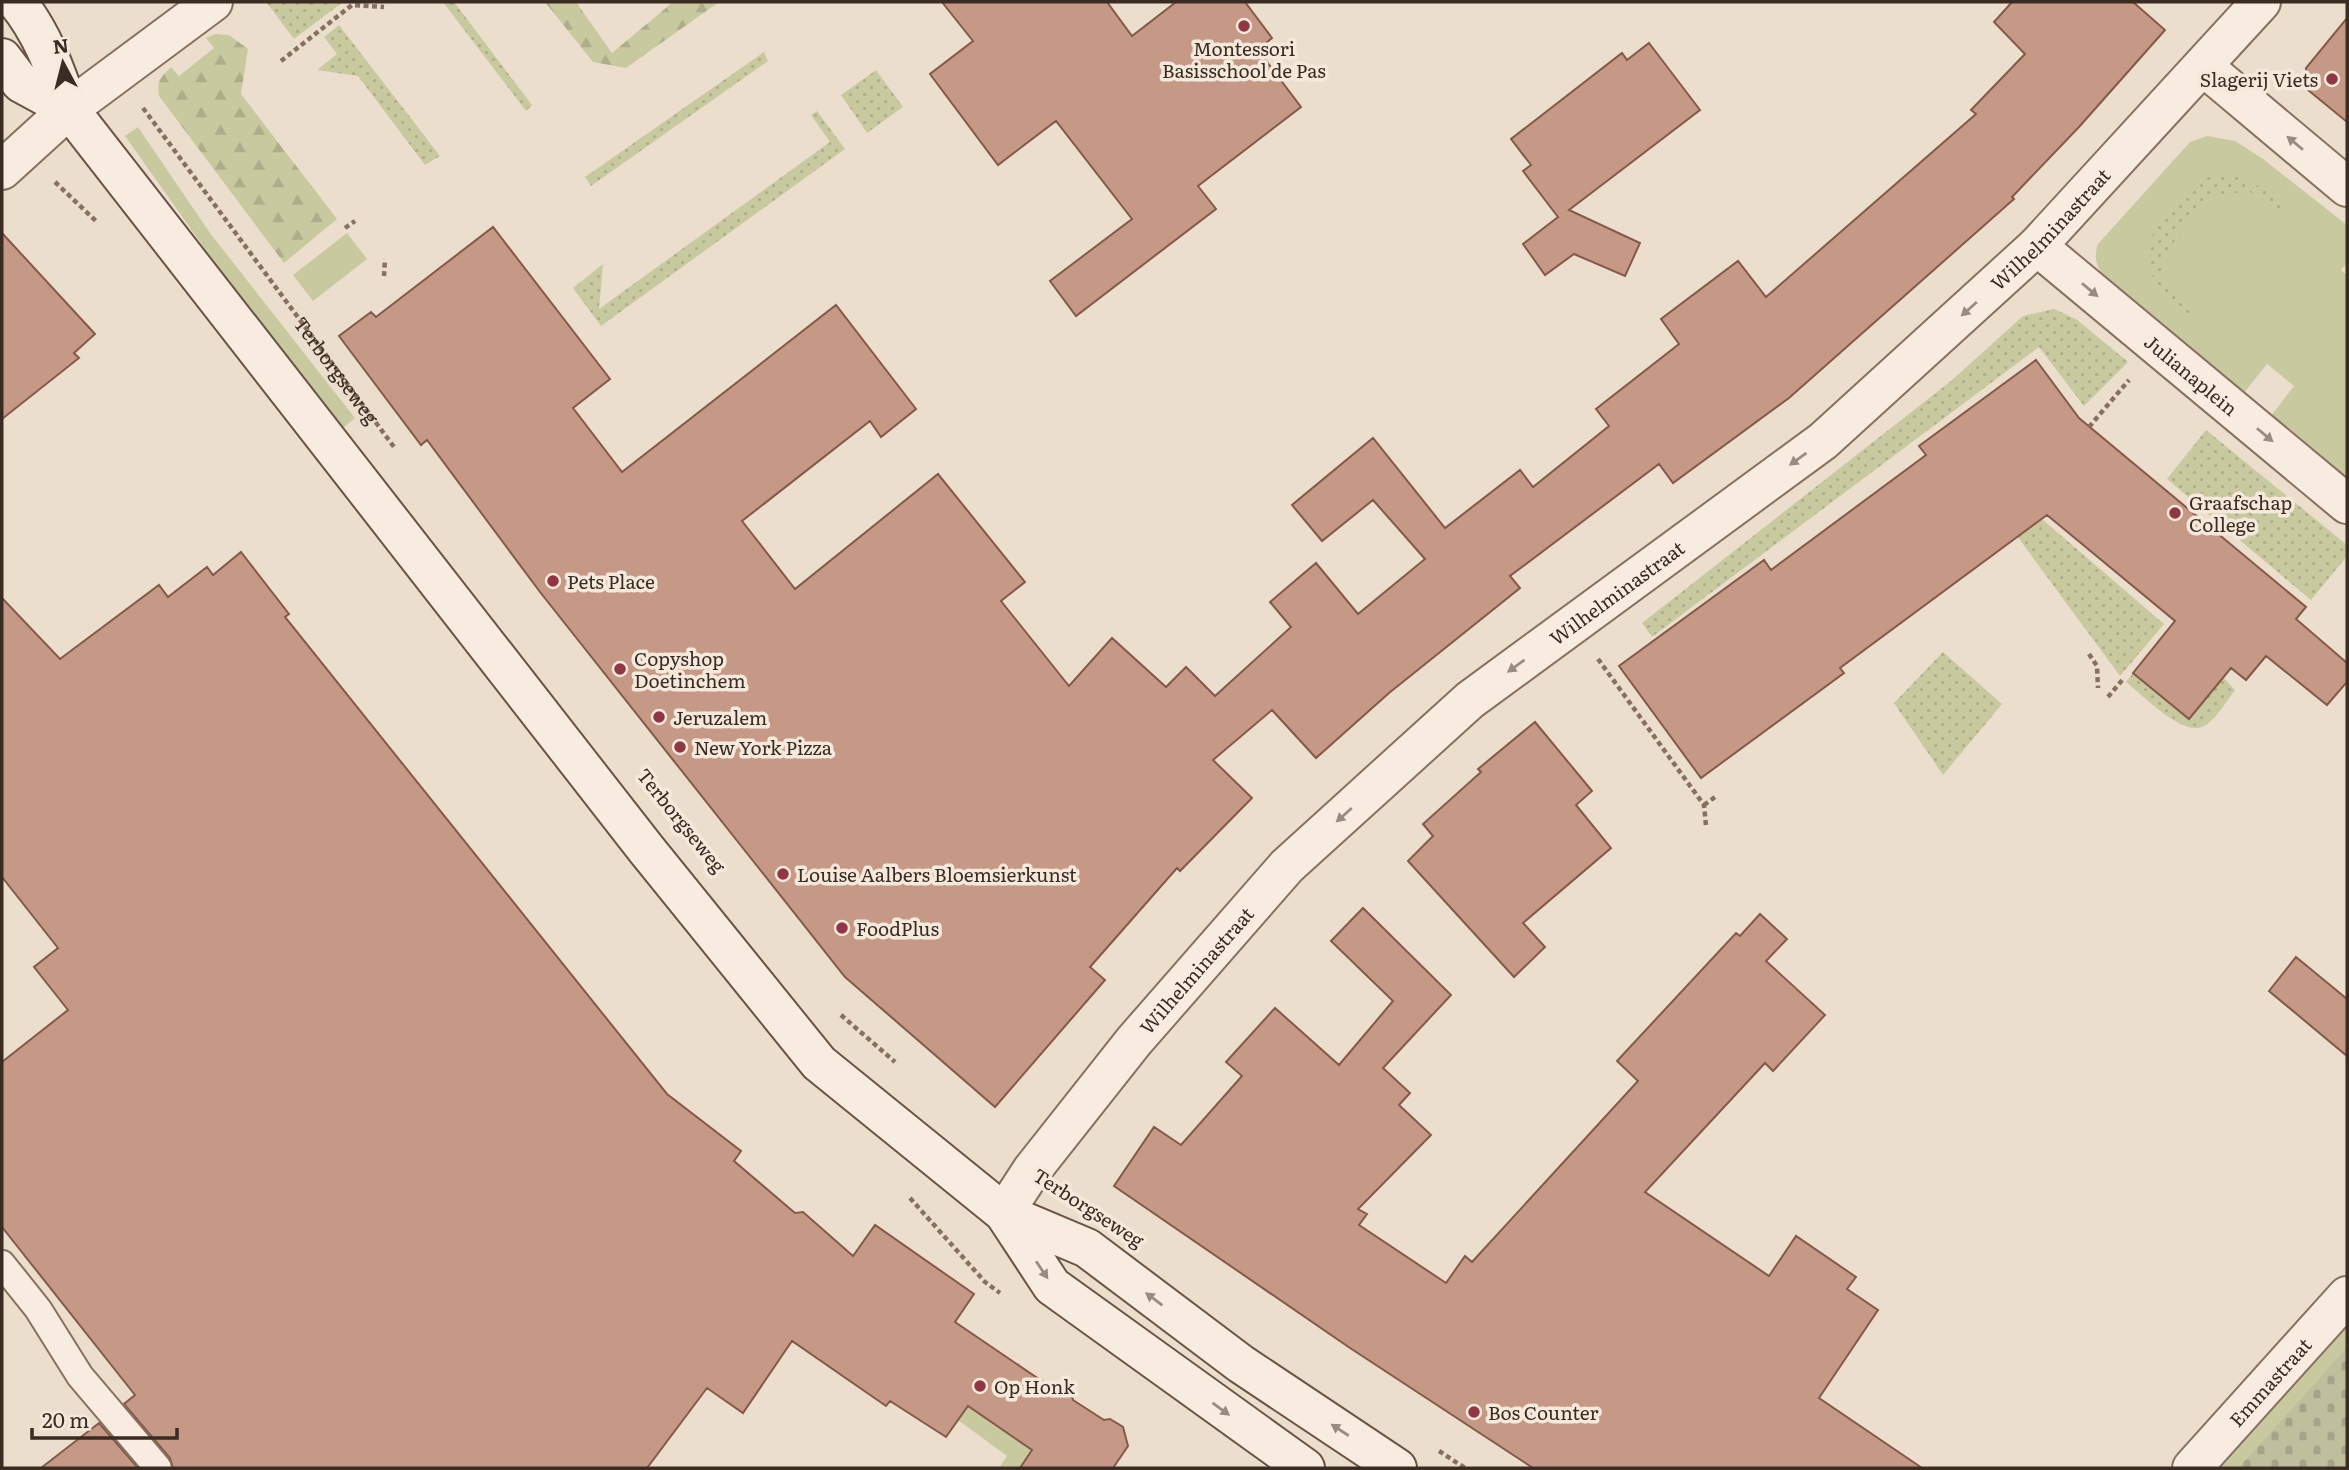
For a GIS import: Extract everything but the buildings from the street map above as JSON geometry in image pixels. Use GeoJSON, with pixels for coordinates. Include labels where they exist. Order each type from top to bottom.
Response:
{"type":"FeatureCollection","features":[{"type":"Feature","properties":{"kind":"street","name":"Terborgseweg"},"geometry":{"type":"LineString","coordinates":[[17,2],[34,24],[48,51],[69,109],[637,838],[819,1063],[1004,1213],[1087,1248],[1241,1364],[1396,1468]]}},
{"type":"Feature","properties":{"kind":"street"},"geometry":{"type":"LineString","coordinates":[[2,170],[69,109],[210,3]]}},
{"type":"Feature","properties":{"kind":"street","name":"Wilhelminastraat"},"geometry":{"type":"LineString","coordinates":[[1004,1213],[1031,1170],[1134,1041],[1287,866],[1470,699],[1823,442],[2037,246],[2204,66],[2251,6]]}},
{"type":"Feature","properties":{"kind":"street","name":"Terborgseweg"},"geometry":{"type":"LineString","coordinates":[[2,58],[21,83],[69,109]]}},
{"type":"Feature","properties":{"kind":"street"},"geometry":{"type":"LineString","coordinates":[[2204,66],[2347,187]]}},
{"type":"Feature","properties":{"kind":"street","name":"Julianaplein"},"geometry":{"type":"LineString","coordinates":[[2037,246],[2347,504]]}},
{"type":"Feature","properties":{"kind":"street","name":"Terborgseweg"},"geometry":{"type":"LineString","coordinates":[[1004,1213],[1052,1286],[1305,1468]]}},
{"type":"Feature","properties":{"kind":"street","name":"Emmastraat"},"geometry":{"type":"LineString","coordinates":[[2192,1468],[2347,1296]]}},
{"type":"Feature","properties":{"kind":"lane"},"geometry":{"type":"LineString","coordinates":[[2,1264],[38,1309],[80,1376],[158,1468]]}},
{"type":"Feature","properties":{"kind":"path"},"geometry":{"type":"LineString","coordinates":[[281,61],[352,5],[384,8]]}},
{"type":"Feature","properties":{"kind":"path","name":"Terborgseweg"},"geometry":{"type":"LineString","coordinates":[[117,73],[399,454]]}},
{"type":"Feature","properties":{"kind":"path"},"geometry":{"type":"LineString","coordinates":[[345,228],[355,221]]}},
{"type":"Feature","properties":{"kind":"path"},"geometry":{"type":"LineString","coordinates":[[384,276],[385,259]]}},
{"type":"Feature","properties":{"kind":"path"},"geometry":{"type":"LineString","coordinates":[[2088,427],[2158,346]]}},
{"type":"Feature","properties":{"kind":"path"},"geometry":{"type":"LineString","coordinates":[[1572,625],[1704,805],[1706,827]]}},
{"type":"Feature","properties":{"kind":"path"},"geometry":{"type":"LineString","coordinates":[[2089,654],[2097,666],[2098,688]]}},
{"type":"Feature","properties":{"kind":"path"},"geometry":{"type":"LineString","coordinates":[[2108,697],[2123,679]]}},
{"type":"Feature","properties":{"kind":"path"},"geometry":{"type":"LineString","coordinates":[[1704,805],[1715,797]]}},
{"type":"Feature","properties":{"kind":"path"},"geometry":{"type":"LineString","coordinates":[[836,1011],[905,1072]]}},
{"type":"Feature","properties":{"kind":"path"},"geometry":{"type":"LineString","coordinates":[[1431,1446],[1465,1468]]}},
{"type":"Feature","properties":{"kind":"green space"},"geometry":{"type":"Polygon","coordinates":[[[266,2],[343,2],[294,39],[266,2]]]}},
{"type":"Feature","properties":{"kind":"green space"},"geometry":{"type":"Polygon","coordinates":[[[443,2],[454,2],[532,105],[526,111],[443,2]]]}},
{"type":"Feature","properties":{"kind":"green space"},"geometry":{"type":"Polygon","coordinates":[[[545,2],[576,2],[612,53],[673,2],[719,2],[626,68],[593,62],[545,2]]]}},
{"type":"Feature","properties":{"kind":"green space"},"geometry":{"type":"Polygon","coordinates":[[[339,25],[440,156],[425,165],[358,76],[317,70],[337,54],[324,37],[339,25]]]}},
{"type":"Feature","properties":{"kind":"green space"},"geometry":{"type":"Polygon","coordinates":[[[215,34],[229,35],[248,49],[241,94],[337,219],[284,263],[159,96],[159,83],[164,73],[171,67],[179,76],[214,48],[206,38],[215,34]]]}},
{"type":"Feature","properties":{"kind":"green space"},"geometry":{"type":"Polygon","coordinates":[[[764,52],[768,61],[591,186],[585,177],[764,52]]]}},
{"type":"Feature","properties":{"kind":"green space"},"geometry":{"type":"Polygon","coordinates":[[[876,70],[903,107],[867,133],[841,95],[876,70]]]}},
{"type":"Feature","properties":{"kind":"green space"},"geometry":{"type":"Polygon","coordinates":[[[817,111],[845,149],[601,326],[573,288],[603,264],[599,309],[830,142],[811,115],[817,111]]]}},
{"type":"Feature","properties":{"kind":"green space"},"geometry":{"type":"Polygon","coordinates":[[[138,127],[210,233],[355,418],[342,429],[232,287],[125,136],[138,127]]]}},
{"type":"Feature","properties":{"kind":"green space"},"geometry":{"type":"Polygon","coordinates":[[[2207,136],[2235,141],[2263,159],[2347,225],[2347,263],[2341,270],[2347,275],[2347,479],[2271,416],[2294,386],[2267,364],[2243,394],[2109,284],[2098,265],[2098,244],[2190,142],[2207,136]]]}},
{"type":"Feature","properties":{"kind":"green space"},"geometry":{"type":"Polygon","coordinates":[[[2217,173],[2238,177],[2256,185],[2288,209],[2282,215],[2250,192],[2219,194],[2186,226],[2168,253],[2164,266],[2165,280],[2173,294],[2194,312],[2190,316],[2156,281],[2147,260],[2148,248],[2161,223],[2197,186],[2217,173]]]}},
{"type":"Feature","properties":{"kind":"green space"},"geometry":{"type":"Polygon","coordinates":[[[347,233],[367,259],[313,301],[293,275],[347,233]]]}},
{"type":"Feature","properties":{"kind":"green space"},"geometry":{"type":"Polygon","coordinates":[[[2054,309],[2076,319],[2128,362],[2084,406],[2039,347],[1652,637],[1642,623],[1951,381],[2023,316],[2054,309]]]}},
{"type":"Feature","properties":{"kind":"green space"},"geometry":{"type":"Polygon","coordinates":[[[2206,430],[2347,545],[2347,556],[2311,600],[2167,479],[2206,430]]]}},
{"type":"Feature","properties":{"kind":"green space"},"geometry":{"type":"Polygon","coordinates":[[[2036,514],[2164,624],[2120,676],[2017,536],[2036,514]]]}},
{"type":"Feature","properties":{"kind":"green space"},"geometry":{"type":"Polygon","coordinates":[[[1943,652],[2002,704],[1943,775],[1894,703],[1943,652]]]}},
{"type":"Feature","properties":{"kind":"green space"},"geometry":{"type":"Polygon","coordinates":[[[2217,671],[2235,690],[2214,718],[2197,728],[2164,714],[2126,682],[2133,673],[2217,671]]]}},
{"type":"Feature","properties":{"kind":"green space"},"geometry":{"type":"Polygon","coordinates":[[[2347,1327],[2347,1347],[2238,1468],[2219,1468],[2347,1327]]]}},
{"type":"Feature","properties":{"kind":"green space"},"geometry":{"type":"Polygon","coordinates":[[[2347,1347],[2347,1468],[2238,1468],[2347,1347]]]}},
{"type":"Feature","properties":{"kind":"green space"},"geometry":{"type":"Polygon","coordinates":[[[1021,1367],[1047,1382],[1011,1436],[1032,1450],[1025,1461],[1036,1468],[999,1468],[1007,1456],[958,1420],[969,1404],[988,1416],[1021,1367]]]}},
{"type":"Feature","properties":{"kind":"place","name":"Montessori Basisschool de Pas"},"geometry":{"type":"Point","coordinates":[1244,26]}},
{"type":"Feature","properties":{"kind":"place","name":"Slagerij Viets"},"geometry":{"type":"Point","coordinates":[2332,79]}},
{"type":"Feature","properties":{"kind":"place","name":"Graafschap College"},"geometry":{"type":"Point","coordinates":[2175,513]}},
{"type":"Feature","properties":{"kind":"place","name":"Pets Place"},"geometry":{"type":"Point","coordinates":[553,581]}},
{"type":"Feature","properties":{"kind":"place","name":"Copyshop Doetinchem"},"geometry":{"type":"Point","coordinates":[620,669]}},
{"type":"Feature","properties":{"kind":"place","name":"Jeruzalem"},"geometry":{"type":"Point","coordinates":[659,717]}},
{"type":"Feature","properties":{"kind":"place","name":"New York Pizza"},"geometry":{"type":"Point","coordinates":[680,747]}},
{"type":"Feature","properties":{"kind":"place","name":"Louise Aalbers Bloemsierkunst"},"geometry":{"type":"Point","coordinates":[783,874]}},
{"type":"Feature","properties":{"kind":"place","name":"FoodPlus"},"geometry":{"type":"Point","coordinates":[842,928]}},
{"type":"Feature","properties":{"kind":"place","name":"Op Honk"},"geometry":{"type":"Point","coordinates":[980,1386]}},
{"type":"Feature","properties":{"kind":"place","name":"Bos Counter"},"geometry":{"type":"Point","coordinates":[1474,1412]}}]}
